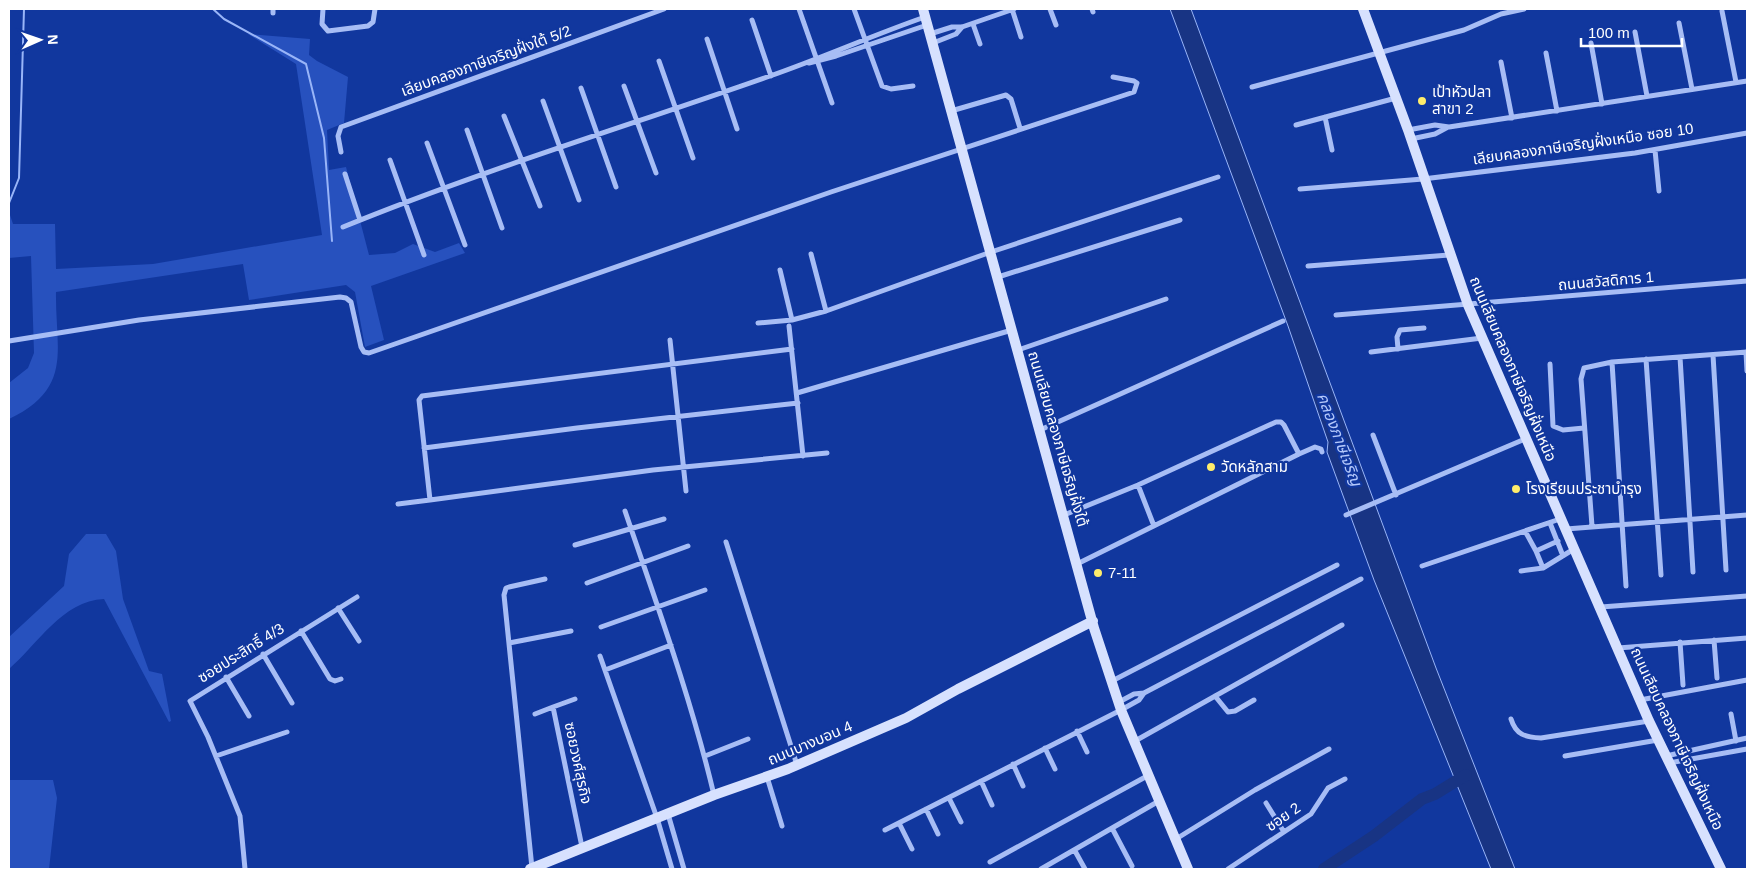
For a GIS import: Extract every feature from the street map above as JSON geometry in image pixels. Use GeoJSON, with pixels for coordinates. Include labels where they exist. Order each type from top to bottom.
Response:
{"type":"FeatureCollection","features":[{"type":"Feature","properties":{"kind":"street"},"geometry":{"type":"LineString","coordinates":[[323,9],[322,24],[328,31],[368,26],[373,22],[375,9]]}},
{"type":"Feature","properties":{"kind":"street","name":"เลียบคลองภาษีเจริญฝั่งใต้ 5/2"},"geometry":{"type":"LineString","coordinates":[[341,152],[338,136],[341,128],[664,9]]}},
{"type":"Feature","properties":{"kind":"street"},"geometry":{"type":"LineString","coordinates":[[799,9],[832,103]]}},
{"type":"Feature","properties":{"kind":"street"},"geometry":{"type":"LineString","coordinates":[[854,9],[882,86],[891,89],[913,86]]}},
{"type":"Feature","properties":{"kind":"street"},"geometry":{"type":"LineString","coordinates":[[818,59],[865,38],[928,26],[962,27],[1013,9],[1021,37]]}},
{"type":"Feature","properties":{"kind":"street"},"geometry":{"type":"LineString","coordinates":[[1050,9],[1056,25]]}},
{"type":"Feature","properties":{"kind":"street","name":"ถนนเลียบคลองภาษีเจริญฝั่งเหนือ"},"geometry":{"type":"LineString","coordinates":[[1363,9],[1468,305],[1649,721],[1721,869]]}},
{"type":"Feature","properties":{"kind":"street"},"geometry":{"type":"LineString","coordinates":[[1252,87],[1464,30],[1501,14],[1524,9]]}},
{"type":"Feature","properties":{"kind":"street"},"geometry":{"type":"LineString","coordinates":[[1722,11],[1736,82]]}},
{"type":"Feature","properties":{"kind":"street"},"geometry":{"type":"LineString","coordinates":[[752,20],[770,76]]}},
{"type":"Feature","properties":{"kind":"street"},"geometry":{"type":"LineString","coordinates":[[1679,23],[1692,89]]}},
{"type":"Feature","properties":{"kind":"street"},"geometry":{"type":"LineString","coordinates":[[973,24],[980,44]]}},
{"type":"Feature","properties":{"kind":"street"},"geometry":{"type":"LineString","coordinates":[[343,227],[406,201],[598,133],[818,59],[928,26],[956,34],[962,27]]}},
{"type":"Feature","properties":{"kind":"street","name":"ถนนเลียบคลองภาษีเจริญฝั่งใต้"},"geometry":{"type":"LineString","coordinates":[[928,26],[1093,621],[1120,706],[1188,869]]}},
{"type":"Feature","properties":{"kind":"street"},"geometry":{"type":"LineString","coordinates":[[1635,32],[1647,96]]}},
{"type":"Feature","properties":{"kind":"street"},"geometry":{"type":"LineString","coordinates":[[707,39],[737,129]]}},
{"type":"Feature","properties":{"kind":"street"},"geometry":{"type":"LineString","coordinates":[[1590,44],[1602,104]]}},
{"type":"Feature","properties":{"kind":"street"},"geometry":{"type":"LineString","coordinates":[[1546,53],[1557,111]]}},
{"type":"Feature","properties":{"kind":"street"},"geometry":{"type":"LineString","coordinates":[[659,61],[693,158]]}},
{"type":"Feature","properties":{"kind":"street"},"geometry":{"type":"LineString","coordinates":[[1501,62],[1512,118]]}},
{"type":"Feature","properties":{"kind":"street"},"geometry":{"type":"LineString","coordinates":[[9,341],[139,320],[346,298],[351,302],[361,347],[364,352],[369,353],[1136,89],[1137,83],[1134,81],[1113,76]]}},
{"type":"Feature","properties":{"kind":"street"},"geometry":{"type":"LineString","coordinates":[[1409,135],[1435,125],[1449,127],[1747,81]]}},
{"type":"Feature","properties":{"kind":"street"},"geometry":{"type":"LineString","coordinates":[[624,86],[656,173]]}},
{"type":"Feature","properties":{"kind":"street"},"geometry":{"type":"LineString","coordinates":[[581,88],[616,187]]}},
{"type":"Feature","properties":{"kind":"street"},"geometry":{"type":"LineString","coordinates":[[952,111],[1006,95],[1011,99],[1020,128]]}},
{"type":"Feature","properties":{"kind":"street"},"geometry":{"type":"LineString","coordinates":[[1296,124],[1396,98]]}},
{"type":"Feature","properties":{"kind":"street"},"geometry":{"type":"LineString","coordinates":[[543,101],[579,200]]}},
{"type":"Feature","properties":{"kind":"street"},"geometry":{"type":"LineString","coordinates":[[504,116],[540,206]]}},
{"type":"Feature","properties":{"kind":"street"},"geometry":{"type":"LineString","coordinates":[[1325,117],[1332,150]]}},
{"type":"Feature","properties":{"kind":"street"},"geometry":{"type":"LineString","coordinates":[[1409,135],[1435,134],[1449,127]]}},
{"type":"Feature","properties":{"kind":"street"},"geometry":{"type":"LineString","coordinates":[[467,130],[502,228]]}},
{"type":"Feature","properties":{"kind":"street","name":"เลียบคลองภาษีเจริญฝั่งเหนือ ซอย 10"},"geometry":{"type":"LineString","coordinates":[[1300,190],[1423,179],[1655,150],[1747,132]]}},
{"type":"Feature","properties":{"kind":"street"},"geometry":{"type":"LineString","coordinates":[[427,143],[465,245]]}},
{"type":"Feature","properties":{"kind":"street"},"geometry":{"type":"LineString","coordinates":[[1655,150],[1659,191]]}},
{"type":"Feature","properties":{"kind":"street"},"geometry":{"type":"LineString","coordinates":[[390,160],[424,255]]}},
{"type":"Feature","properties":{"kind":"street"},"geometry":{"type":"LineString","coordinates":[[345,174],[360,220]]}},
{"type":"Feature","properties":{"kind":"street"},"geometry":{"type":"LineString","coordinates":[[758,323],[792,320],[826,311],[991,252],[1218,177]]}},
{"type":"Feature","properties":{"kind":"street"},"geometry":{"type":"LineString","coordinates":[[998,276],[1180,220]]}},
{"type":"Feature","properties":{"kind":"street"},"geometry":{"type":"LineString","coordinates":[[811,254],[826,311]]}},
{"type":"Feature","properties":{"kind":"street"},"geometry":{"type":"LineString","coordinates":[[1308,266],[1449,255]]}},
{"type":"Feature","properties":{"kind":"street"},"geometry":{"type":"LineString","coordinates":[[780,270],[792,320]]}},
{"type":"Feature","properties":{"kind":"street","name":"ถนนสวัสดิการ 1"},"geometry":{"type":"LineString","coordinates":[[1336,315],[1747,282]]}},
{"type":"Feature","properties":{"kind":"street"},"geometry":{"type":"LineString","coordinates":[[1018,350],[1166,299]]}},
{"type":"Feature","properties":{"kind":"street"},"geometry":{"type":"LineString","coordinates":[[1039,431],[1283,321]]}},
{"type":"Feature","properties":{"kind":"street"},"geometry":{"type":"LineString","coordinates":[[789,326],[803,456]]}},
{"type":"Feature","properties":{"kind":"street"},"geometry":{"type":"LineString","coordinates":[[1398,349],[1397,337],[1400,330],[1424,328]]}},
{"type":"Feature","properties":{"kind":"street"},"geometry":{"type":"LineString","coordinates":[[797,393],[1013,330]]}},
{"type":"Feature","properties":{"kind":"street"},"geometry":{"type":"LineString","coordinates":[[1371,352],[1482,338]]}},
{"type":"Feature","properties":{"kind":"street"},"geometry":{"type":"LineString","coordinates":[[670,340],[686,491]]}},
{"type":"Feature","properties":{"kind":"street"},"geometry":{"type":"LineString","coordinates":[[430,500],[419,400],[422,396],[792,349]]}},
{"type":"Feature","properties":{"kind":"street"},"geometry":{"type":"LineString","coordinates":[[1592,526],[1581,372],[1589,365],[1612,362],[1747,352],[1747,371]]}},
{"type":"Feature","properties":{"kind":"street"},"geometry":{"type":"LineString","coordinates":[[1713,355],[1726,570]]}},
{"type":"Feature","properties":{"kind":"street"},"geometry":{"type":"LineString","coordinates":[[1680,357],[1694,572]]}},
{"type":"Feature","properties":{"kind":"street"},"geometry":{"type":"LineString","coordinates":[[1646,359],[1661,575]]}},
{"type":"Feature","properties":{"kind":"street"},"geometry":{"type":"LineString","coordinates":[[1612,362],[1626,586]]}},
{"type":"Feature","properties":{"kind":"street"},"geometry":{"type":"LineString","coordinates":[[1550,364],[1553,426],[1563,430],[1584,428]]}},
{"type":"Feature","properties":{"kind":"street"},"geometry":{"type":"LineString","coordinates":[[424,448],[677,416],[798,403]]}},
{"type":"Feature","properties":{"kind":"street"},"geometry":{"type":"LineString","coordinates":[[1064,515],[1138,485],[1279,422],[1284,425],[1299,454]]}},
{"type":"Feature","properties":{"kind":"street"},"geometry":{"type":"LineString","coordinates":[[1373,435],[1396,495]]}},
{"type":"Feature","properties":{"kind":"street"},"geometry":{"type":"LineString","coordinates":[[1348,515],[1525,439]]}},
{"type":"Feature","properties":{"kind":"street"},"geometry":{"type":"LineString","coordinates":[[1077,564],[1299,454],[1315,447],[1321,449],[1322,452]]}},
{"type":"Feature","properties":{"kind":"street"},"geometry":{"type":"LineString","coordinates":[[398,504],[684,468],[827,453]]}},
{"type":"Feature","properties":{"kind":"street"},"geometry":{"type":"LineString","coordinates":[[1138,485],[1154,526]]}},
{"type":"Feature","properties":{"kind":"street"},"geometry":{"type":"LineString","coordinates":[[626,510],[671,645],[705,756],[714,795]]}},
{"type":"Feature","properties":{"kind":"street"},"geometry":{"type":"LineString","coordinates":[[1565,529],[1747,515]]}},
{"type":"Feature","properties":{"kind":"street"},"geometry":{"type":"LineString","coordinates":[[575,545],[632,530],[664,519]]}},
{"type":"Feature","properties":{"kind":"street"},"geometry":{"type":"LineString","coordinates":[[1422,566],[1560,519]]}},
{"type":"Feature","properties":{"kind":"street"},"geometry":{"type":"LineString","coordinates":[[1550,522],[1564,556]]}},
{"type":"Feature","properties":{"kind":"street"},"geometry":{"type":"LineString","coordinates":[[1525,531],[1543,568]]}},
{"type":"Feature","properties":{"kind":"street"},"geometry":{"type":"LineString","coordinates":[[1536,551],[1558,541]]}},
{"type":"Feature","properties":{"kind":"street"},"geometry":{"type":"LineString","coordinates":[[726,542],[797,765]]}},
{"type":"Feature","properties":{"kind":"street"},"geometry":{"type":"LineString","coordinates":[[587,583],[688,546]]}},
{"type":"Feature","properties":{"kind":"street"},"geometry":{"type":"LineString","coordinates":[[1521,571],[1543,568],[1574,549]]}},
{"type":"Feature","properties":{"kind":"street"},"geometry":{"type":"LineString","coordinates":[[1112,681],[1337,565]]}},
{"type":"Feature","properties":{"kind":"street"},"geometry":{"type":"LineString","coordinates":[[531,869],[504,595],[506,588],[544,579]]}},
{"type":"Feature","properties":{"kind":"street"},"geometry":{"type":"LineString","coordinates":[[885,830],[1077,731],[1120,706],[1134,694],[1144,693],[1361,579]]}},
{"type":"Feature","properties":{"kind":"street"},"geometry":{"type":"LineString","coordinates":[[601,627],[705,590]]}},
{"type":"Feature","properties":{"kind":"street"},"geometry":{"type":"LineString","coordinates":[[1601,608],[1747,596]]}},
{"type":"Feature","properties":{"kind":"street","name":"ซอยประสิทธิ์ 4/3"},"geometry":{"type":"LineString","coordinates":[[245,869],[241,820],[216,756],[190,701],[357,597]]}},
{"type":"Feature","properties":{"kind":"street"},"geometry":{"type":"LineString","coordinates":[[338,608],[359,641]]}},
{"type":"Feature","properties":{"kind":"street","name":"ถนนบางบอน 4"},"geometry":{"type":"LineString","coordinates":[[531,869],[714,795],[797,765],[906,718],[958,689],[1093,621]]}},
{"type":"Feature","properties":{"kind":"street"},"geometry":{"type":"LineString","coordinates":[[1135,741],[1342,625]]}},
{"type":"Feature","properties":{"kind":"street"},"geometry":{"type":"LineString","coordinates":[[301,631],[330,679],[334,682],[341,679]]}},
{"type":"Feature","properties":{"kind":"street"},"geometry":{"type":"LineString","coordinates":[[509,643],[571,632]]}},
{"type":"Feature","properties":{"kind":"street"},"geometry":{"type":"LineString","coordinates":[[1618,648],[1747,638]]}},
{"type":"Feature","properties":{"kind":"street"},"geometry":{"type":"LineString","coordinates":[[1714,640],[1717,678]]}},
{"type":"Feature","properties":{"kind":"street"},"geometry":{"type":"LineString","coordinates":[[1680,642],[1683,685]]}},
{"type":"Feature","properties":{"kind":"street"},"geometry":{"type":"LineString","coordinates":[[605,670],[671,645]]}},
{"type":"Feature","properties":{"kind":"street"},"geometry":{"type":"LineString","coordinates":[[263,654],[292,703]]}},
{"type":"Feature","properties":{"kind":"street"},"geometry":{"type":"LineString","coordinates":[[600,656],[657,818],[672,869]]}},
{"type":"Feature","properties":{"kind":"street"},"geometry":{"type":"LineString","coordinates":[[226,677],[249,716]]}},
{"type":"Feature","properties":{"kind":"street"},"geometry":{"type":"LineString","coordinates":[[1640,700],[1747,680]]}},
{"type":"Feature","properties":{"kind":"street"},"geometry":{"type":"LineString","coordinates":[[1215,696],[1228,712],[1235,711],[1254,700]]}},
{"type":"Feature","properties":{"kind":"street","name":"ซอยวงศ์สุรกิจ"},"geometry":{"type":"LineString","coordinates":[[575,699],[553,707],[582,847]]}},
{"type":"Feature","properties":{"kind":"street"},"geometry":{"type":"LineString","coordinates":[[535,714],[553,707]]}},
{"type":"Feature","properties":{"kind":"street"},"geometry":{"type":"LineString","coordinates":[[1731,714],[1736,740]]}},
{"type":"Feature","properties":{"kind":"street"},"geometry":{"type":"LineString","coordinates":[[1511,719],[1514,727],[1523,737],[1541,738],[1649,721]]}},
{"type":"Feature","properties":{"kind":"street"},"geometry":{"type":"LineString","coordinates":[[1077,731],[1087,752]]}},
{"type":"Feature","properties":{"kind":"street"},"geometry":{"type":"LineString","coordinates":[[216,756],[287,732]]}},
{"type":"Feature","properties":{"kind":"street"},"geometry":{"type":"LineString","coordinates":[[1667,760],[1747,738]]}},
{"type":"Feature","properties":{"kind":"street"},"geometry":{"type":"LineString","coordinates":[[705,756],[748,739]]}},
{"type":"Feature","properties":{"kind":"street"},"geometry":{"type":"LineString","coordinates":[[1565,756],[1659,740]]}},
{"type":"Feature","properties":{"kind":"street"},"geometry":{"type":"LineString","coordinates":[[1045,748],[1055,769]]}},
{"type":"Feature","properties":{"kind":"street"},"geometry":{"type":"LineString","coordinates":[[1176,839],[1255,790],[1329,749]]}},
{"type":"Feature","properties":{"kind":"street"},"geometry":{"type":"LineString","coordinates":[[1667,760],[1747,749]]}},
{"type":"Feature","properties":{"kind":"street"},"geometry":{"type":"LineString","coordinates":[[1013,764],[1023,786]]}},
{"type":"Feature","properties":{"kind":"street"},"geometry":{"type":"LineString","coordinates":[[990,862],[1149,775]]}},
{"type":"Feature","properties":{"kind":"street"},"geometry":{"type":"LineString","coordinates":[[767,777],[782,826]]}},
{"type":"Feature","properties":{"kind":"street","name":"ซอย 2"},"geometry":{"type":"LineString","coordinates":[[1228,869],[1311,814],[1328,788],[1345,779]]}},
{"type":"Feature","properties":{"kind":"street"},"geometry":{"type":"LineString","coordinates":[[980,781],[992,805]]}},
{"type":"Feature","properties":{"kind":"street"},"geometry":{"type":"LineString","coordinates":[[948,798],[961,822]]}},
{"type":"Feature","properties":{"kind":"street"},"geometry":{"type":"LineString","coordinates":[[1041,869],[1160,801]]}},
{"type":"Feature","properties":{"kind":"street"},"geometry":{"type":"LineString","coordinates":[[1266,803],[1284,832]]}},
{"type":"Feature","properties":{"kind":"street"},"geometry":{"type":"LineString","coordinates":[[926,809],[938,834]]}},
{"type":"Feature","properties":{"kind":"street"},"geometry":{"type":"LineString","coordinates":[[668,814],[684,869]]}},
{"type":"Feature","properties":{"kind":"street"},"geometry":{"type":"LineString","coordinates":[[899,824],[912,849]]}},
{"type":"Feature","properties":{"kind":"street"},"geometry":{"type":"LineString","coordinates":[[1112,828],[1132,866]]}},
{"type":"Feature","properties":{"kind":"street"},"geometry":{"type":"LineString","coordinates":[[1074,851],[1085,869]]}},
{"type":"Feature","properties":{"kind":"shaded area"},"geometry":{"type":"Polygon","coordinates":[[[248,34],[310,39],[309,55],[348,77],[344,123],[327,130],[329,170],[346,167],[369,255],[395,253],[413,244],[435,252],[459,243],[465,253],[371,286],[384,340],[365,347],[355,292],[346,285],[249,300],[243,264],[56,292],[58,349],[52,380],[44,394],[30,407],[9,419],[9,383],[28,368],[34,353],[31,256],[9,258],[9,212],[13,224],[55,224],[56,269],[153,264],[322,235],[296,64],[248,34]]]}},
{"type":"Feature","properties":{"kind":"shaded area"},"geometry":{"type":"Polygon","coordinates":[[[86,534],[106,534],[116,551],[123,599],[149,671],[162,674],[171,721],[169,722],[104,599],[76,607],[63,615],[9,669],[9,637],[64,586],[69,554],[86,534]]]}},
{"type":"Feature","properties":{"kind":"shaded area"},"geometry":{"type":"Polygon","coordinates":[[[9,780],[53,780],[57,798],[49,869],[9,869],[9,780]]]}},
{"type":"Feature","properties":{"kind":"water","name":"คลองภาษีเจริญ"},"geometry":{"type":"Polygon","coordinates":[[[1170,9],[1191,9],[1436,668],[1515,869],[1491,869],[1374,580],[1327,452],[1328,442],[1288,326],[1170,9]]]}},
{"type":"Feature","properties":{"kind":"waterway"},"geometry":{"type":"LineString","coordinates":[[9,203],[19,178],[24,9]]}},
{"type":"Feature","properties":{"kind":"waterway"},"geometry":{"type":"LineString","coordinates":[[213,9],[224,19],[306,64],[324,138],[332,241]]}},
{"type":"Feature","properties":{"kind":"waterway"},"geometry":{"type":"LineString","coordinates":[[1324,869],[1374,836],[1422,799],[1435,794],[1466,775]]}},
{"type":"Feature","properties":{"kind":"place","name":"เป้าหัวปลา สาขา 2"},"geometry":{"type":"Point","coordinates":[1422,101]}},
{"type":"Feature","properties":{"kind":"place","name":"วัดหลักสาม"},"geometry":{"type":"Point","coordinates":[1211,467]}},
{"type":"Feature","properties":{"kind":"place","name":"โรงเรียนประชาบำรุง"},"geometry":{"type":"Point","coordinates":[1516,489]}},
{"type":"Feature","properties":{"kind":"place","name":"7-11"},"geometry":{"type":"Point","coordinates":[1098,573]}}]}
